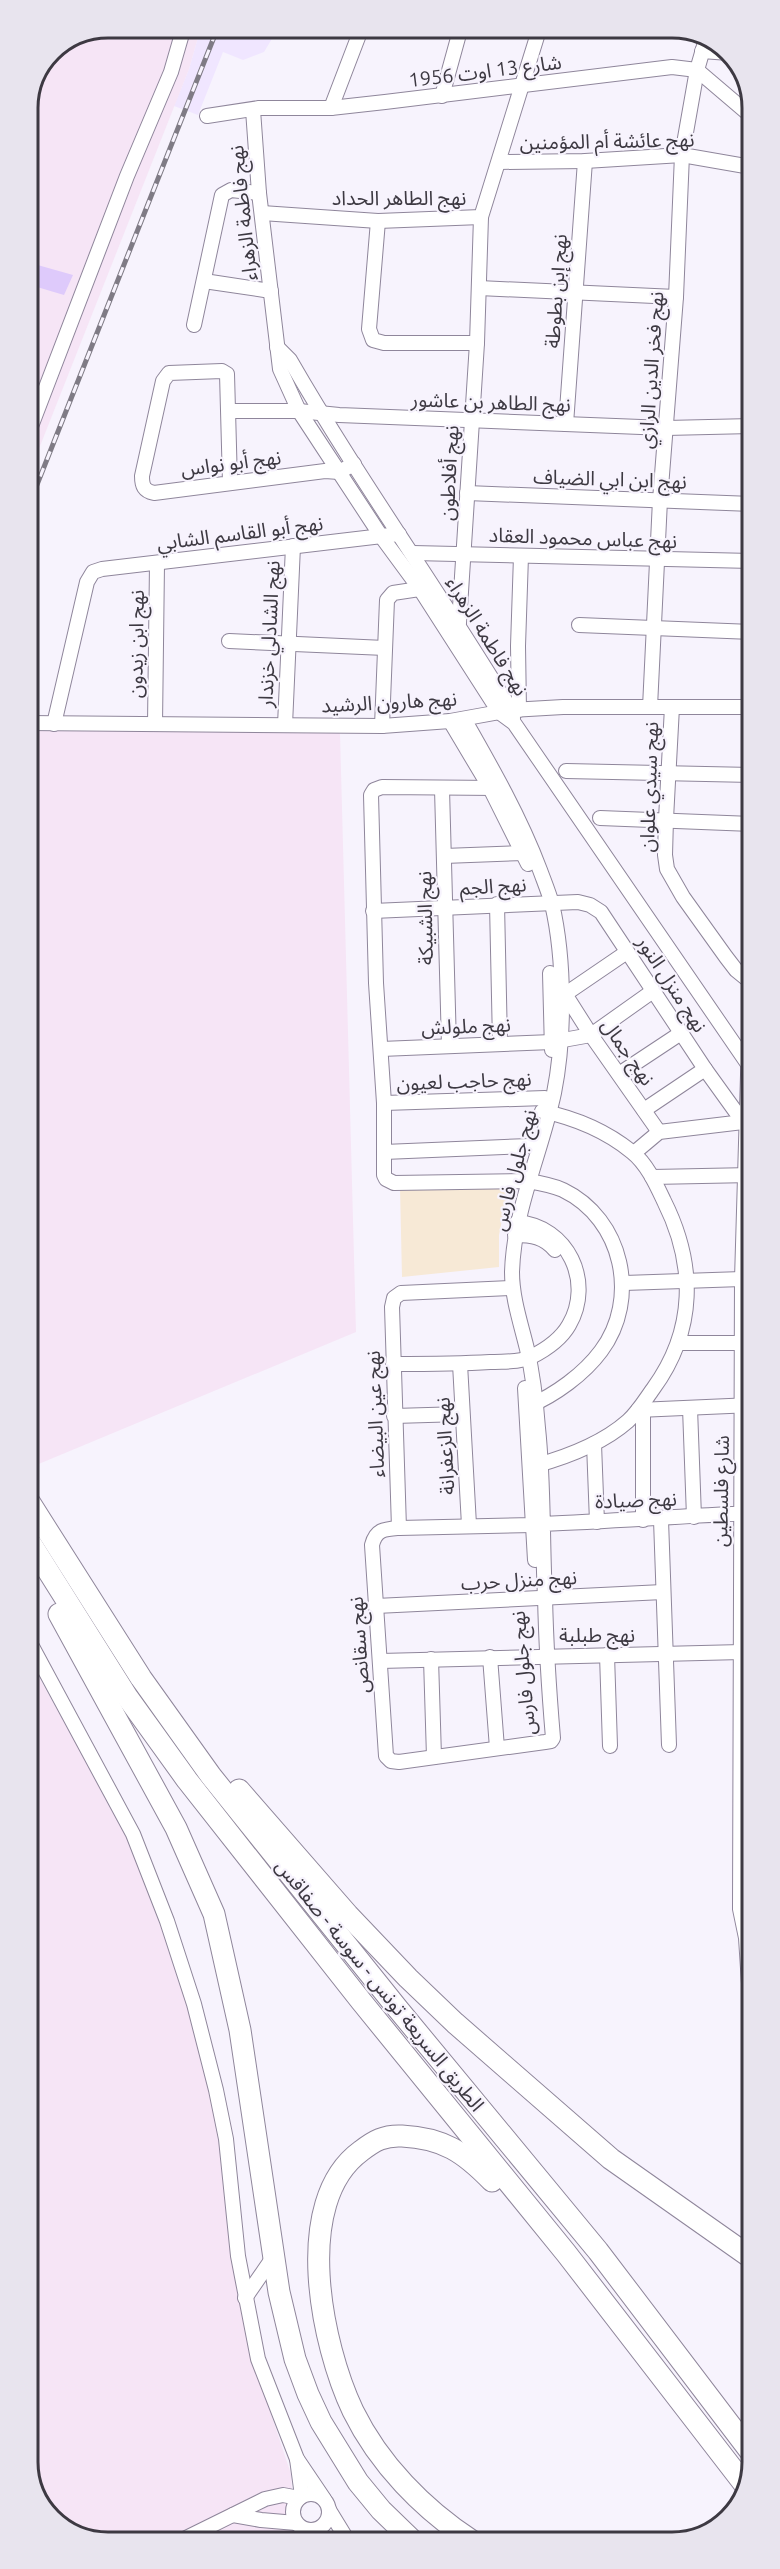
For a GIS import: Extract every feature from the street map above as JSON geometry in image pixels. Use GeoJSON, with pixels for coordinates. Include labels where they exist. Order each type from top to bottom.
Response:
{"type":"FeatureCollection","features":[{"type":"Feature","properties":{"kind":"highway","name":"الطريق السريعة تونس - سوسة - صفاقس"},"geometry":{"type":"LineString","coordinates":[[37,1514],[141,1678],[211,1776],[398,2009],[598,2250],[742,2440]]}},
{"type":"Feature","properties":{"kind":"highway","name":"الطريق السريعة تونس - سوسة - صفاقس"},"geometry":{"type":"LineString","coordinates":[[37,1553],[128,1698],[187,1779],[361,2001],[566,2253],[740,2479]]}},
{"type":"Feature","properties":{"kind":"highway"},"geometry":{"type":"LineString","coordinates":[[37,1575],[176,1828],[214,1914],[240,2030],[279,2292],[295,2359],[321,2422],[358,2482],[404,2532]]}},
{"type":"Feature","properties":{"kind":"highway"},"geometry":{"type":"LineString","coordinates":[[141,1678],[202,1743],[287,1846],[348,1915],[447,2016],[611,2159],[742,2251]]}},
{"type":"Feature","properties":{"kind":"highway"},"geometry":{"type":"LineString","coordinates":[[460,2532],[431,2510],[399,2478],[354,2413],[343,2387],[333,2358],[321,2290],[321,2231],[330,2190],[338,2173],[351,2158],[378,2138],[395,2135],[419,2137],[441,2143],[462,2153],[566,2253]]}},
{"type":"Feature","properties":{"kind":"street"},"geometry":{"type":"LineString","coordinates":[[37,408],[127,176],[171,72],[181,38]]}},
{"type":"Feature","properties":{"kind":"street"},"geometry":{"type":"LineString","coordinates":[[331,108],[358,38]]}},
{"type":"Feature","properties":{"kind":"street"},"geometry":{"type":"LineString","coordinates":[[442,96],[458,38]]}},
{"type":"Feature","properties":{"kind":"street","name":"نهج الطاهر الحداد"},"geometry":{"type":"LineString","coordinates":[[262,213],[378,221],[481,217],[537,38]]}},
{"type":"Feature","properties":{"kind":"street","name":"نهج فخر الدين الرازي"},"geometry":{"type":"LineString","coordinates":[[650,707],[652,628],[676,297],[682,154],[697,70],[704,45]]}},
{"type":"Feature","properties":{"kind":"street","name":"شارع 13 اوت 1956"},"geometry":{"type":"LineString","coordinates":[[207,116],[259,108],[331,108],[521,87],[672,67],[697,70]]}},
{"type":"Feature","properties":{"kind":"street"},"geometry":{"type":"LineString","coordinates":[[697,70],[742,108]]}},
{"type":"Feature","properties":{"kind":"street","name":"نهج فاطمة الزهراء"},"geometry":{"type":"LineString","coordinates":[[253,110],[259,193],[277,361],[299,411],[332,468],[381,536],[459,624],[511,714]]}},
{"type":"Feature","properties":{"kind":"street","name":"نهج عائشة أم المؤمنين"},"geometry":{"type":"LineString","coordinates":[[499,162],[585,161],[682,154],[742,164]]}},
{"type":"Feature","properties":{"kind":"street","name":"نهج إبن بطوطة"},"geometry":{"type":"LineString","coordinates":[[566,424],[585,161]]}},
{"type":"Feature","properties":{"kind":"street"},"geometry":{"type":"LineString","coordinates":[[194,325],[222,195],[231,190],[259,193]]}},
{"type":"Feature","properties":{"kind":"street","name":"نهج أفلاطون"},"geometry":{"type":"LineString","coordinates":[[459,624],[477,343],[481,217]]}},
{"type":"Feature","properties":{"kind":"street"},"geometry":{"type":"LineString","coordinates":[[378,221],[369,329],[373,340],[384,343],[477,343]]}},
{"type":"Feature","properties":{"kind":"street"},"geometry":{"type":"LineString","coordinates":[[204,281],[271,291]]}},
{"type":"Feature","properties":{"kind":"street"},"geometry":{"type":"LineString","coordinates":[[479,288],[676,297]]}},
{"type":"Feature","properties":{"kind":"street","name":"نهج فاطمة الزهراء"},"geometry":{"type":"LineString","coordinates":[[277,347],[290,360],[412,553],[427,588],[511,714]]}},
{"type":"Feature","properties":{"kind":"street","name":"نهج أبو نواس"},"geometry":{"type":"LineString","coordinates":[[229,411],[227,374],[222,371],[172,371],[167,374],[163,381],[142,476],[144,488],[154,493],[332,468]]}},
{"type":"Feature","properties":{"kind":"street"},"geometry":{"type":"LineString","coordinates":[[229,411],[230,483]]}},
{"type":"Feature","properties":{"kind":"street","name":"نهج الطاهر بن عاشور"},"geometry":{"type":"LineString","coordinates":[[229,411],[299,411],[471,421],[666,428],[742,426]]}},
{"type":"Feature","properties":{"kind":"street"},"geometry":{"type":"LineString","coordinates":[[332,468],[346,451]]}},
{"type":"Feature","properties":{"kind":"street"},"geometry":{"type":"LineString","coordinates":[[332,468],[354,464]]}},
{"type":"Feature","properties":{"kind":"street","name":"نهج ابن ابي الضياف"},"geometry":{"type":"LineString","coordinates":[[467,493],[742,504]]}},
{"type":"Feature","properties":{"kind":"street","name":"نهج أبو القاسم الشابي"},"geometry":{"type":"LineString","coordinates":[[54,724],[89,577],[102,568],[157,564],[399,534]]}},
{"type":"Feature","properties":{"kind":"street","name":"نهج الشادلي خزندار"},"geometry":{"type":"LineString","coordinates":[[285,725],[293,546]]}},
{"type":"Feature","properties":{"kind":"street","name":"نهج عباس محمود العقاد"},"geometry":{"type":"LineString","coordinates":[[412,553],[742,561]]}},
{"type":"Feature","properties":{"kind":"street"},"geometry":{"type":"LineString","coordinates":[[521,556],[518,646],[511,714],[742,1055]]}},
{"type":"Feature","properties":{"kind":"street","name":"نهج ابن زيدون"},"geometry":{"type":"LineString","coordinates":[[155,724],[157,564]]}},
{"type":"Feature","properties":{"kind":"street"},"geometry":{"type":"LineString","coordinates":[[382,726],[387,600],[393,593],[427,588]]}},
{"type":"Feature","properties":{"kind":"street"},"geometry":{"type":"LineString","coordinates":[[579,625],[742,632]]}},
{"type":"Feature","properties":{"kind":"street"},"geometry":{"type":"LineString","coordinates":[[229,641],[385,648]]}},
{"type":"Feature","properties":{"kind":"street","name":"نهج هارون الرشيد"},"geometry":{"type":"LineString","coordinates":[[37,723],[382,726],[450,721],[563,707],[742,707]]}},
{"type":"Feature","properties":{"kind":"street","name":"نهج سيدي علوان"},"geometry":{"type":"LineString","coordinates":[[672,707],[667,772],[665,855],[667,869],[673,881],[742,975]]}},
{"type":"Feature","properties":{"kind":"street","name":"نهج جلول فارس"},"geometry":{"type":"LineString","coordinates":[[464,719],[547,903],[557,1041]]}},
{"type":"Feature","properties":{"kind":"street","name":"نهج جلول فارس"},"geometry":{"type":"LineString","coordinates":[[450,721],[528,840],[547,903],[563,995],[545,1107],[508,1227],[508,1288],[531,1405],[536,1465],[544,1655],[545,1742],[497,1748]]}},
{"type":"Feature","properties":{"kind":"street"},"geometry":{"type":"LineString","coordinates":[[566,771],[742,776]]}},
{"type":"Feature","properties":{"kind":"street"},"geometry":{"type":"LineString","coordinates":[[496,788],[382,787],[374,790],[371,795],[373,911],[384,1103],[384,1175],[386,1179],[394,1183],[523,1181],[563,1190],[594,1214],[609,1235],[619,1256],[624,1283],[621,1306],[613,1331],[602,1351],[566,1384],[531,1405]]}},
{"type":"Feature","properties":{"kind":"street","name":"نهج الشبيكة"},"geometry":{"type":"LineString","coordinates":[[442,789],[449,1046]]}},
{"type":"Feature","properties":{"kind":"street"},"geometry":{"type":"LineString","coordinates":[[600,818],[742,823]]}},
{"type":"Feature","properties":{"kind":"street"},"geometry":{"type":"LineString","coordinates":[[444,856],[524,853]]}},
{"type":"Feature","properties":{"kind":"street","name":"نهج منزل النور"},"geometry":{"type":"LineString","coordinates":[[547,903],[578,902],[590,905],[601,912],[705,1069],[742,1120]]}},
{"type":"Feature","properties":{"kind":"street","name":"نهج الجم"},"geometry":{"type":"LineString","coordinates":[[373,911],[547,903]]}},
{"type":"Feature","properties":{"kind":"street"},"geometry":{"type":"LineString","coordinates":[[497,904],[500,1043]]}},
{"type":"Feature","properties":{"kind":"street"},"geometry":{"type":"LineString","coordinates":[[563,995],[627,952]]}},
{"type":"Feature","properties":{"kind":"street"},"geometry":{"type":"LineString","coordinates":[[591,1035],[653,991]]}},
{"type":"Feature","properties":{"kind":"street","name":"نهج جمال"},"geometry":{"type":"LineString","coordinates":[[563,995],[659,1132]]}},
{"type":"Feature","properties":{"kind":"street"},"geometry":{"type":"LineString","coordinates":[[618,1074],[681,1033]]}},
{"type":"Feature","properties":{"kind":"street","name":"نهج ملولش"},"geometry":{"type":"LineString","coordinates":[[381,1049],[557,1041],[591,1035]]}},
{"type":"Feature","properties":{"kind":"street"},"geometry":{"type":"LineString","coordinates":[[644,1110],[705,1069]]}},
{"type":"Feature","properties":{"kind":"street","name":"نهج حاجب لعيون"},"geometry":{"type":"LineString","coordinates":[[384,1103],[545,1107],[592,1126],[634,1153]]}},
{"type":"Feature","properties":{"kind":"street","name":"نهج جلول فارس"},"geometry":{"type":"LineString","coordinates":[[508,1288],[529,1146],[545,1107]]}},
{"type":"Feature","properties":{"kind":"street"},"geometry":{"type":"LineString","coordinates":[[536,1465],[594,1444],[627,1422],[640,1410],[662,1377],[678,1343],[685,1319],[688,1281],[681,1244],[671,1215],[652,1177],[634,1153],[659,1132],[742,1124]]}},
{"type":"Feature","properties":{"kind":"street"},"geometry":{"type":"LineString","coordinates":[[384,1152],[529,1146]]}},
{"type":"Feature","properties":{"kind":"street"},"geometry":{"type":"LineString","coordinates":[[652,1177],[742,1174]]}},
{"type":"Feature","properties":{"kind":"street"},"geometry":{"type":"LineString","coordinates":[[393,1364],[460,1364],[521,1356],[552,1344],[568,1327],[580,1296],[579,1279],[571,1258],[559,1240],[537,1226],[516,1229]]}},
{"type":"Feature","properties":{"kind":"street"},"geometry":{"type":"LineString","coordinates":[[624,1283],[742,1279]]}},
{"type":"Feature","properties":{"kind":"street","name":"شارع فلسطين"},"geometry":{"type":"LineString","coordinates":[[742,1279],[742,1343]]}},
{"type":"Feature","properties":{"kind":"street","name":"نهج عين البيضاء"},"geometry":{"type":"LineString","coordinates":[[399,1528],[394,1416],[392,1307],[394,1298],[401,1293],[508,1288]]}},
{"type":"Feature","properties":{"kind":"street"},"geometry":{"type":"LineString","coordinates":[[678,1343],[742,1343]]}},
{"type":"Feature","properties":{"kind":"street","name":"نهج الزعفرانة"},"geometry":{"type":"LineString","coordinates":[[460,1364],[469,1526]]}},
{"type":"Feature","properties":{"kind":"street"},"geometry":{"type":"LineString","coordinates":[[640,1410],[742,1405]]}},
{"type":"Feature","properties":{"kind":"street"},"geometry":{"type":"LineString","coordinates":[[690,1408],[694,1517]]}},
{"type":"Feature","properties":{"kind":"street"},"geometry":{"type":"LineString","coordinates":[[640,1410],[643,1520]]}},
{"type":"Feature","properties":{"kind":"street"},"geometry":{"type":"LineString","coordinates":[[394,1416],[462,1414]]}},
{"type":"Feature","properties":{"kind":"street"},"geometry":{"type":"LineString","coordinates":[[594,1444],[597,1522]]}},
{"type":"Feature","properties":{"kind":"street","name":"نهج صيادة"},"geometry":{"type":"LineString","coordinates":[[378,1532],[384,1529],[399,1528],[661,1520],[742,1514]]}},
{"type":"Feature","properties":{"kind":"street"},"geometry":{"type":"LineString","coordinates":[[661,1520],[669,1745]]}},
{"type":"Feature","properties":{"kind":"street","name":"نهج سقانص"},"geometry":{"type":"LineString","coordinates":[[378,1532],[372,1545],[386,1756],[390,1761],[399,1762],[434,1757]]}},
{"type":"Feature","properties":{"kind":"street","name":"نهج منزل حرب"},"geometry":{"type":"LineString","coordinates":[[376,1606],[663,1592]]}},
{"type":"Feature","properties":{"kind":"street","name":"نهج طبلبة"},"geometry":{"type":"LineString","coordinates":[[380,1661],[544,1655],[664,1654],[742,1644]]}},
{"type":"Feature","properties":{"kind":"street"},"geometry":{"type":"LineString","coordinates":[[607,1655],[610,1746]]}},
{"type":"Feature","properties":{"kind":"street"},"geometry":{"type":"LineString","coordinates":[[37,1656],[133,1834],[181,1962],[194,2004],[226,2139],[235,2235],[258,2359],[297,2459],[342,2531]]}},
{"type":"Feature","properties":{"kind":"street"},"geometry":{"type":"LineString","coordinates":[[431,1659],[434,1757],[497,1748],[490,1657]]}},
{"type":"Feature","properties":{"kind":"street","name":"شارع فلسطين"},"geometry":{"type":"LineString","coordinates":[[742,1852],[740,1909],[742,1913]]}},
{"type":"Feature","properties":{"kind":"street"},"geometry":{"type":"LineString","coordinates":[[245,2298],[274,2256]]}},
{"type":"Feature","properties":{"kind":"street"},"geometry":{"type":"LineString","coordinates":[[296,2523],[293,2511],[301,2497],[297,2459]]}},
{"type":"Feature","properties":{"kind":"street"},"geometry":{"type":"LineString","coordinates":[[200,2531],[233,2515],[276,2496],[301,2497],[314,2494],[327,2505],[327,2521],[318,2529],[312,2530],[306,2530],[296,2523],[233,2515]]}},
{"type":"Feature","properties":{"kind":"shaded area"},"geometry":{"type":"Polygon","coordinates":[[[198,38],[272,38],[264,52],[243,60],[223,52],[198,115],[174,106],[189,69],[198,38]]]}},
{"type":"Feature","properties":{"kind":"shaded area"},"geometry":{"type":"Polygon","coordinates":[[[198,38],[189,69],[37,454],[37,108],[43,81],[58,58],[69,49],[94,39],[198,38]]]}},
{"type":"Feature","properties":{"kind":"shaded area"},"geometry":{"type":"Polygon","coordinates":[[[37,265],[73,275],[64,295],[37,287],[37,265]]]}},
{"type":"Feature","properties":{"kind":"shaded area"},"geometry":{"type":"Polygon","coordinates":[[[37,725],[340,733],[356,1332],[37,1465],[37,725]]]}},
{"type":"Feature","properties":{"kind":"shaded area"},"geometry":{"type":"Polygon","coordinates":[[[510,1180],[499,1235],[499,1267],[402,1277],[400,1187],[510,1180]]]}},
{"type":"Feature","properties":{"kind":"shaded area"},"geometry":{"type":"Polygon","coordinates":[[[37,1674],[132,1842],[187,2004],[203,2059],[221,2139],[252,2357],[291,2474],[294,2531],[94,2530],[69,2520],[52,2504],[43,2488],[37,2461],[37,1674]]]}},
{"type":"Feature","properties":{"kind":"railway"},"geometry":{"type":"LineString","coordinates":[[37,485],[214,38]]}}]}
